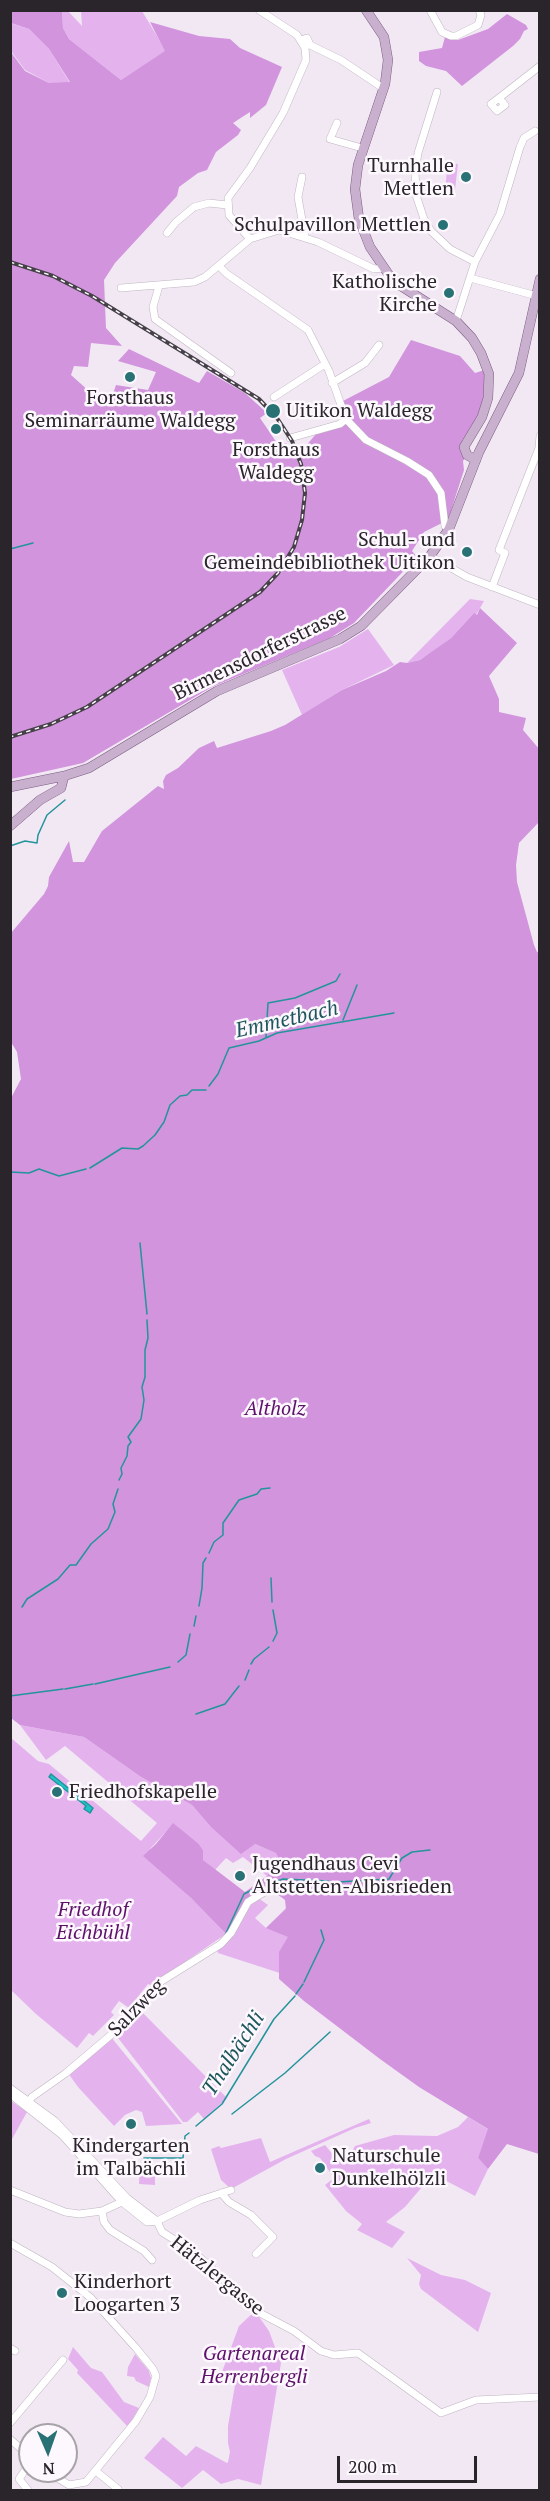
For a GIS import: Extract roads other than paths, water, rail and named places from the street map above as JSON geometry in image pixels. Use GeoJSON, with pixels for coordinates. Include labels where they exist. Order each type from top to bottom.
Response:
{"type":"FeatureCollection","features":[{"type":"Feature","properties":{"kind":"main road"},"geometry":{"type":"LineString","coordinates":[[366,10],[379,27],[388,50],[388,72],[362,148],[356,180],[357,209],[367,242],[383,268],[398,284],[456,321],[479,349],[489,374],[489,396],[485,412],[464,447],[467,455],[476,460]]}},
{"type":"Feature","properties":{"kind":"main road","name":"Birmensdorferstrasse"},"geometry":{"type":"LineString","coordinates":[[10,787],[64,776],[99,763],[217,691],[348,635],[361,626],[430,556],[449,529],[476,460],[519,374],[540,279]]}},
{"type":"Feature","properties":{"kind":"main road"},"geometry":{"type":"LineString","coordinates":[[10,826],[40,800],[61,788],[64,776]]}},
{"type":"Feature","properties":{"kind":"street"},"geometry":{"type":"LineString","coordinates":[[250,239],[231,219],[227,205],[231,193],[265,146],[295,90],[306,60],[305,48],[301,40],[293,32],[259,10]]}},
{"type":"Feature","properties":{"kind":"street"},"geometry":{"type":"LineString","coordinates":[[430,10],[442,32],[451,36],[456,36],[478,25],[481,15],[479,10]]}},
{"type":"Feature","properties":{"kind":"street"},"geometry":{"type":"LineString","coordinates":[[301,40],[307,39],[310,45],[341,60],[383,88]]}},
{"type":"Feature","properties":{"kind":"street"},"geometry":{"type":"LineString","coordinates":[[499,98],[540,66]]}},
{"type":"Feature","properties":{"kind":"street"},"geometry":{"type":"LineString","coordinates":[[437,92],[418,153],[415,173],[416,195],[424,219],[431,231],[450,249],[476,262]]}},
{"type":"Feature","properties":{"kind":"street"},"geometry":{"type":"LineString","coordinates":[[337,123],[330,139],[362,148]]}},
{"type":"Feature","properties":{"kind":"street"},"geometry":{"type":"LineString","coordinates":[[456,321],[459,318],[476,262],[500,214],[513,165],[524,138],[535,131]]}},
{"type":"Feature","properties":{"kind":"street"},"geometry":{"type":"LineString","coordinates":[[302,177],[298,197],[305,237]]}},
{"type":"Feature","properties":{"kind":"street"},"geometry":{"type":"LineString","coordinates":[[167,233],[194,207],[209,203],[227,205]]}},
{"type":"Feature","properties":{"kind":"street"},"geometry":{"type":"LineString","coordinates":[[121,288],[194,282],[219,266],[250,239],[279,230],[305,237],[374,269],[383,268]]}},
{"type":"Feature","properties":{"kind":"street"},"geometry":{"type":"LineString","coordinates":[[219,266],[227,274],[308,330],[325,363],[346,419],[366,440],[429,475],[441,493],[445,526],[449,529]]}},
{"type":"Feature","properties":{"kind":"street"},"geometry":{"type":"LineString","coordinates":[[470,278],[537,296]]}},
{"type":"Feature","properties":{"kind":"street"},"geometry":{"type":"LineString","coordinates":[[159,286],[153,307],[154,319],[231,374]]}},
{"type":"Feature","properties":{"kind":"street"},"geometry":{"type":"LineString","coordinates":[[332,383],[365,363],[379,345]]}},
{"type":"Feature","properties":{"kind":"street"},"geometry":{"type":"LineString","coordinates":[[274,397],[325,363]]}},
{"type":"Feature","properties":{"kind":"street"},"geometry":{"type":"LineString","coordinates":[[290,438],[340,424],[346,419]]}},
{"type":"Feature","properties":{"kind":"street"},"geometry":{"type":"LineString","coordinates":[[492,587],[505,553],[500,550],[538,448],[540,436]]}},
{"type":"Feature","properties":{"kind":"street"},"geometry":{"type":"LineString","coordinates":[[430,556],[467,577],[540,605]]}},
{"type":"Feature","properties":{"kind":"street","name":"Salzweg"},"geometry":{"type":"LineString","coordinates":[[28,2103],[112,2034],[165,1978],[221,1944],[231,1933],[248,1902],[266,1891]]}},
{"type":"Feature","properties":{"kind":"street"},"geometry":{"type":"LineString","coordinates":[[10,2088],[28,2103]]}},
{"type":"Feature","properties":{"kind":"street"},"geometry":{"type":"LineString","coordinates":[[10,2094],[28,2103]]}},
{"type":"Feature","properties":{"kind":"street","name":"Hätzlergasse"},"geometry":{"type":"LineString","coordinates":[[28,2103],[62,2134],[147,2222],[157,2221],[162,2232],[194,2252],[258,2312],[290,2328],[325,2353],[334,2355],[358,2353],[441,2413],[476,2400],[540,2397]]}},
{"type":"Feature","properties":{"kind":"street"},"geometry":{"type":"LineString","coordinates":[[10,2190],[65,2212],[79,2214],[102,2211],[125,2200]]}},
{"type":"Feature","properties":{"kind":"street"},"geometry":{"type":"LineString","coordinates":[[157,2221],[196,2201],[231,2190]]}},
{"type":"Feature","properties":{"kind":"street"},"geometry":{"type":"LineString","coordinates":[[221,2193],[229,2202],[256,2220],[273,2237],[256,2254]]}},
{"type":"Feature","properties":{"kind":"street"},"geometry":{"type":"LineString","coordinates":[[102,2211],[104,2222],[110,2230],[144,2251],[152,2260]]}},
{"type":"Feature","properties":{"kind":"street"},"geometry":{"type":"LineString","coordinates":[[10,2243],[52,2267],[91,2298],[155,2373],[154,2387],[144,2409],[97,2472],[86,2482],[75,2486],[63,2483]]}},
{"type":"Feature","properties":{"kind":"street"},"geometry":{"type":"LineString","coordinates":[[10,2423],[63,2360]]}},
{"type":"Feature","properties":{"kind":"street"},"geometry":{"type":"LineString","coordinates":[[97,2472],[118,2489]]}},
{"type":"Feature","properties":{"kind":"water"},"geometry":{"type":"Polygon","coordinates":[[[51,1774],[93,1808],[90,1813],[84,1809],[86,1806],[49,1777],[51,1774]]]}},
{"type":"Feature","properties":{"kind":"waterway"},"geometry":{"type":"LineString","coordinates":[[10,549],[33,543]]}},
{"type":"Feature","properties":{"kind":"waterway"},"geometry":{"type":"LineString","coordinates":[[10,846],[25,841],[37,843],[47,815],[65,800]]}},
{"type":"Feature","properties":{"kind":"waterway"},"geometry":{"type":"LineString","coordinates":[[266,1037],[268,1003],[295,998],[336,981],[340,974]]}},
{"type":"Feature","properties":{"kind":"waterway"},"geometry":{"type":"LineString","coordinates":[[343,1020],[357,985]]}},
{"type":"Feature","properties":{"kind":"waterway","name":"Emmetbach"},"geometry":{"type":"LineString","coordinates":[[209,1086],[218,1074],[229,1048],[259,1041],[277,1033],[394,1013]]}},
{"type":"Feature","properties":{"kind":"waterway","name":"Emmetbach"},"geometry":{"type":"LineString","coordinates":[[90,1168],[122,1148],[138,1149],[143,1146],[155,1135],[164,1122],[170,1105],[180,1096],[187,1095],[192,1090],[206,1090]]}},
{"type":"Feature","properties":{"kind":"waterway","name":"Emmetbach"},"geometry":{"type":"LineString","coordinates":[[10,1172],[29,1173],[39,1169],[59,1176],[86,1169]]}},
{"type":"Feature","properties":{"kind":"waterway"},"geometry":{"type":"LineString","coordinates":[[140,1243],[147,1314]]}},
{"type":"Feature","properties":{"kind":"waterway"},"geometry":{"type":"LineString","coordinates":[[119,1480],[131,1442],[128,1437],[141,1419],[144,1400],[142,1387],[145,1377],[145,1350],[148,1338],[147,1320]]}},
{"type":"Feature","properties":{"kind":"waterway"},"geometry":{"type":"LineString","coordinates":[[209,1553],[214,1542],[223,1535],[223,1523],[239,1500],[257,1494],[261,1489],[270,1488]]}},
{"type":"Feature","properties":{"kind":"waterway"},"geometry":{"type":"LineString","coordinates":[[22,1607],[27,1599],[58,1579],[70,1565],[76,1565],[91,1544],[108,1529],[115,1512],[113,1504],[118,1489]]}},
{"type":"Feature","properties":{"kind":"waterway"},"geometry":{"type":"LineString","coordinates":[[199,1606],[203,1563],[206,1558]]}},
{"type":"Feature","properties":{"kind":"waterway"},"geometry":{"type":"LineString","coordinates":[[271,1578],[272,1602]]}},
{"type":"Feature","properties":{"kind":"waterway"},"geometry":{"type":"LineString","coordinates":[[273,1610],[277,1633],[273,1641]]}},
{"type":"Feature","properties":{"kind":"waterway"},"geometry":{"type":"LineString","coordinates":[[194,1626],[196,1616]]}},
{"type":"Feature","properties":{"kind":"waterway"},"geometry":{"type":"LineString","coordinates":[[178,1662],[186,1655],[190,1634]]}},
{"type":"Feature","properties":{"kind":"waterway"},"geometry":{"type":"LineString","coordinates":[[251,1664],[269,1647]]}},
{"type":"Feature","properties":{"kind":"waterway"},"geometry":{"type":"LineString","coordinates":[[95,1684],[170,1667]]}},
{"type":"Feature","properties":{"kind":"waterway"},"geometry":{"type":"LineString","coordinates":[[245,1680],[249,1670]]}},
{"type":"Feature","properties":{"kind":"waterway"},"geometry":{"type":"LineString","coordinates":[[65,1689],[93,1684]]}},
{"type":"Feature","properties":{"kind":"waterway"},"geometry":{"type":"LineString","coordinates":[[196,1714],[225,1704],[239,1686]]}},
{"type":"Feature","properties":{"kind":"waterway"},"geometry":{"type":"LineString","coordinates":[[10,1696],[63,1689]]}},
{"type":"Feature","properties":{"kind":"waterway"},"geometry":{"type":"LineString","coordinates":[[338,1882],[389,1879],[402,1858],[412,1852],[430,1850]]}},
{"type":"Feature","properties":{"kind":"waterway"},"geometry":{"type":"LineString","coordinates":[[269,1884],[283,1879],[328,1881]]}},
{"type":"Feature","properties":{"kind":"waterway"},"geometry":{"type":"LineString","coordinates":[[225,1935],[244,1894],[262,1885]]}},
{"type":"Feature","properties":{"kind":"waterway"},"geometry":{"type":"LineString","coordinates":[[304,1982],[324,1940],[321,1930]]}},
{"type":"Feature","properties":{"kind":"waterway"},"geometry":{"type":"LineString","coordinates":[[296,1994],[303,1984]]}},
{"type":"Feature","properties":{"kind":"waterway","name":"Thalbächli"},"geometry":{"type":"LineString","coordinates":[[196,2126],[222,2104],[274,2019],[295,1996]]}},
{"type":"Feature","properties":{"kind":"waterway","name":"Thalbächli"},"geometry":{"type":"LineString","coordinates":[[232,2114],[285,2073],[330,2032]]}},
{"type":"Feature","properties":{"kind":"waterway","name":"Thalbächli"},"geometry":{"type":"LineString","coordinates":[[144,2158],[183,2158],[185,2136],[189,2133]]}},
{"type":"Feature","properties":{"kind":"railway"},"geometry":{"type":"LineString","coordinates":[[10,262],[53,276],[92,296],[259,399],[277,418],[292,441],[301,464],[305,493],[302,520],[294,547],[278,573],[260,592],[87,707],[51,724],[10,737]]}},
{"type":"Feature","properties":{"kind":"place","name":"Turnhalle Mettlen"},"geometry":{"type":"Point","coordinates":[466,177]}},
{"type":"Feature","properties":{"kind":"place","name":"Schulpavillon Mettlen"},"geometry":{"type":"Point","coordinates":[443,225]}},
{"type":"Feature","properties":{"kind":"place","name":"Katholische Kirche"},"geometry":{"type":"Point","coordinates":[449,293]}},
{"type":"Feature","properties":{"kind":"place","name":"Forsthaus Seminarräume Waldegg"},"geometry":{"type":"Point","coordinates":[130,377]}},
{"type":"Feature","properties":{"kind":"place","name":"Uitikon Waldegg"},"geometry":{"type":"Point","coordinates":[273,411]}},
{"type":"Feature","properties":{"kind":"place","name":"Forsthaus Waldegg"},"geometry":{"type":"Point","coordinates":[276,429]}},
{"type":"Feature","properties":{"kind":"place","name":"Schul- und Gemeindebibliothek Uitikon"},"geometry":{"type":"Point","coordinates":[467,552]}},
{"type":"Feature","properties":{"kind":"place","name":"Friedhofskapelle"},"geometry":{"type":"Point","coordinates":[57,1792]}},
{"type":"Feature","properties":{"kind":"place","name":"Jugendhaus Cevi Altstetten-Albisrieden"},"geometry":{"type":"Point","coordinates":[240,1876]}},
{"type":"Feature","properties":{"kind":"place","name":"Kindergarten im Talbächli"},"geometry":{"type":"Point","coordinates":[131,2124]}},
{"type":"Feature","properties":{"kind":"place","name":"Naturschule Dunkelhölzli"},"geometry":{"type":"Point","coordinates":[320,2168]}},
{"type":"Feature","properties":{"kind":"place","name":"Kinderhort Loogarten 3"},"geometry":{"type":"Point","coordinates":[62,2293]}},
{"type":"Feature","properties":{"kind":"park label","name":"Altholz"},"geometry":{"type":"Point","coordinates":[275,1409]}},
{"type":"Feature","properties":{"kind":"park label","name":"Friedhof Eichbühl"},"geometry":{"type":"Point","coordinates":[93,1922]}},
{"type":"Feature","properties":{"kind":"park label","name":"Gartenareal Herrenbergli"},"geometry":{"type":"Point","coordinates":[254,2366]}}]}
